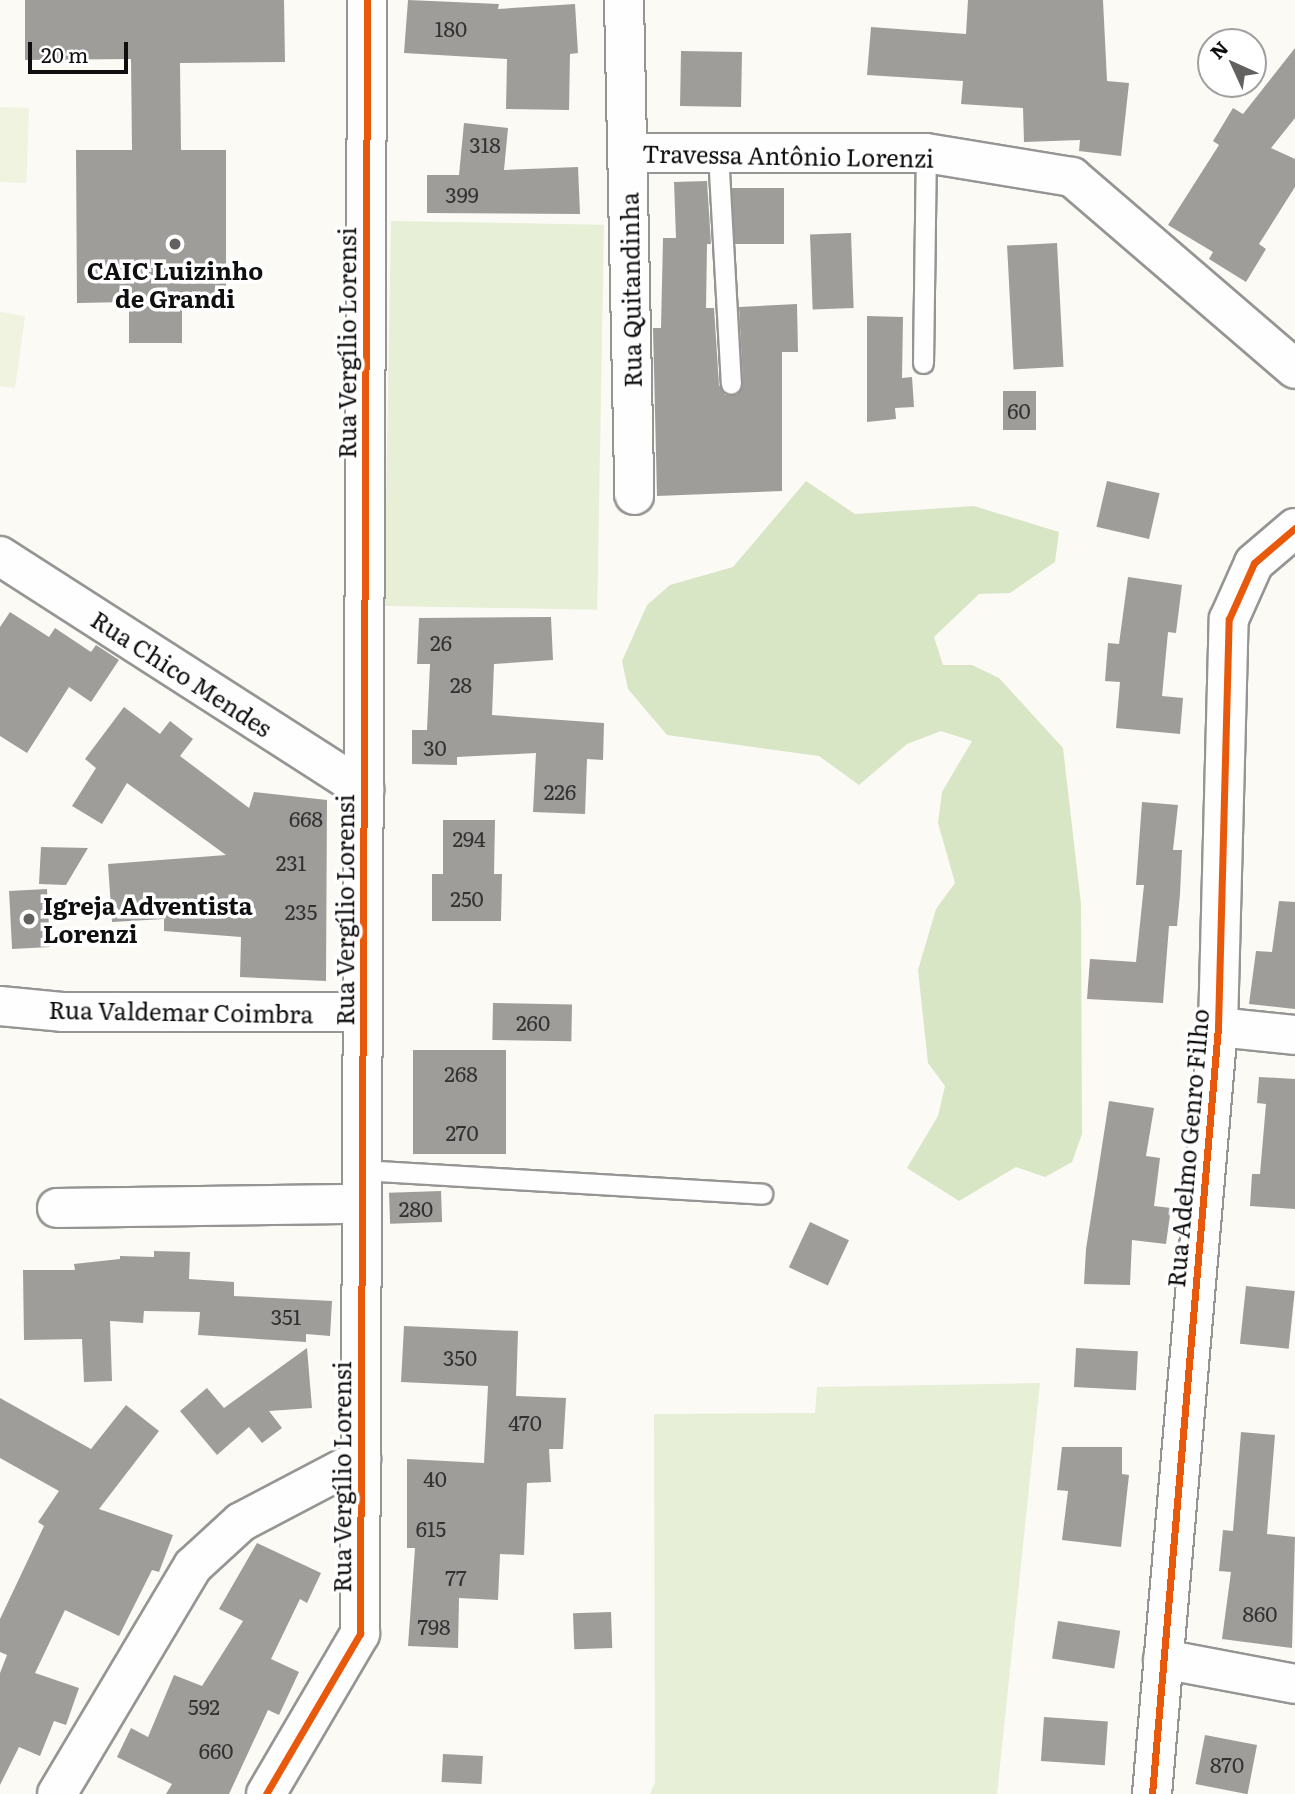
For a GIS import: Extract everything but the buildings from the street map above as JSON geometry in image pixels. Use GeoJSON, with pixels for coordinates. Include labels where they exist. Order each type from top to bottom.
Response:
{"type":"FeatureCollection","features":[{"type":"Feature","properties":{"kind":"street","name":"Rua Vergílio Lorensi"},"geometry":{"type":"LineString","coordinates":[[265,1794],[360,1634],[367,0]]}},
{"type":"Feature","properties":{"kind":"street","name":"Rua Quitandinha"},"geometry":{"type":"LineString","coordinates":[[624,0],[634,495]]}},
{"type":"Feature","properties":{"kind":"street","name":"Travessa Antônio Lorenzi"},"geometry":{"type":"LineString","coordinates":[[627,153],[926,153],[1073,177],[1295,369]]}},
{"type":"Feature","properties":{"kind":"street","name":"Rua Adelmo Genro Filho"},"geometry":{"type":"LineString","coordinates":[[1152,1794],[1218,1027],[1229,620],[1254,563],[1295,528]]}},
{"type":"Feature","properties":{"kind":"street","name":"Rua Chico Mendes"},"geometry":{"type":"LineString","coordinates":[[0,556],[364,790]]}},
{"type":"Feature","properties":{"kind":"street","name":"Rua Valdemar Coimbra"},"geometry":{"type":"LineString","coordinates":[[0,1006],[62,1012],[363,1012]]}},
{"type":"Feature","properties":{"kind":"street"},"geometry":{"type":"LineString","coordinates":[[1218,1027],[1295,1035]]}},
{"type":"Feature","properties":{"kind":"street"},"geometry":{"type":"LineString","coordinates":[[57,1208],[362,1187]]}},
{"type":"Feature","properties":{"kind":"street"},"geometry":{"type":"LineString","coordinates":[[57,1794],[192,1566],[241,1522],[360,1459]]}},
{"type":"Feature","properties":{"kind":"street"},"geometry":{"type":"LineString","coordinates":[[1163,1659],[1295,1684]]}},
{"type":"Feature","properties":{"kind":"lane"},"geometry":{"type":"LineString","coordinates":[[718,153],[731,384]]}},
{"type":"Feature","properties":{"kind":"lane"},"geometry":{"type":"LineString","coordinates":[[923,363],[926,153]]}},
{"type":"Feature","properties":{"kind":"lane"},"geometry":{"type":"LineString","coordinates":[[362,1187],[762,1194]]}},
{"type":"Feature","properties":{"kind":"green space"},"geometry":{"type":"Polygon","coordinates":[[[0,107],[29,108],[26,183],[0,182],[0,107]]]}},
{"type":"Feature","properties":{"kind":"green space"},"geometry":{"type":"Polygon","coordinates":[[[391,221],[604,225],[597,610],[384,606],[391,221]]]}},
{"type":"Feature","properties":{"kind":"green space"},"geometry":{"type":"Polygon","coordinates":[[[0,312],[25,316],[15,388],[0,386],[0,312]]]}},
{"type":"Feature","properties":{"kind":"green space"},"geometry":{"type":"Polygon","coordinates":[[[806,481],[855,514],[974,506],[1059,532],[1055,562],[1010,593],[979,594],[934,637],[943,665],[972,665],[999,678],[1063,748],[1081,904],[1082,1134],[1072,1162],[1045,1177],[1016,1167],[959,1201],[907,1168],[938,1116],[945,1086],[928,1063],[918,970],[936,909],[955,883],[938,823],[942,792],[972,741],[941,731],[907,744],[859,785],[819,756],[667,735],[628,689],[622,661],[647,605],[670,585],[733,567],[806,481]]]}},
{"type":"Feature","properties":{"kind":"green space"},"geometry":{"type":"Polygon","coordinates":[[[1040,1383],[997,1794],[650,1794],[655,1783],[654,1414],[815,1413],[817,1387],[1040,1383]]]}},
{"type":"Feature","properties":{"kind":"cycle path"},"geometry":{"type":"LineString","coordinates":[[266,1794],[360,1634],[367,0]]}},
{"type":"Feature","properties":{"kind":"cycle path"},"geometry":{"type":"LineString","coordinates":[[1152,1794],[1218,1027],[1229,619],[1254,563],[1295,528]]}},
{"type":"Feature","properties":{"kind":"place","name":"CAIC Luizinho de Grandi"},"geometry":{"type":"Point","coordinates":[175,244]}},
{"type":"Feature","properties":{"kind":"place","name":"Igreja Adventista Lorenzi"},"geometry":{"type":"Point","coordinates":[29,919]}}]}
